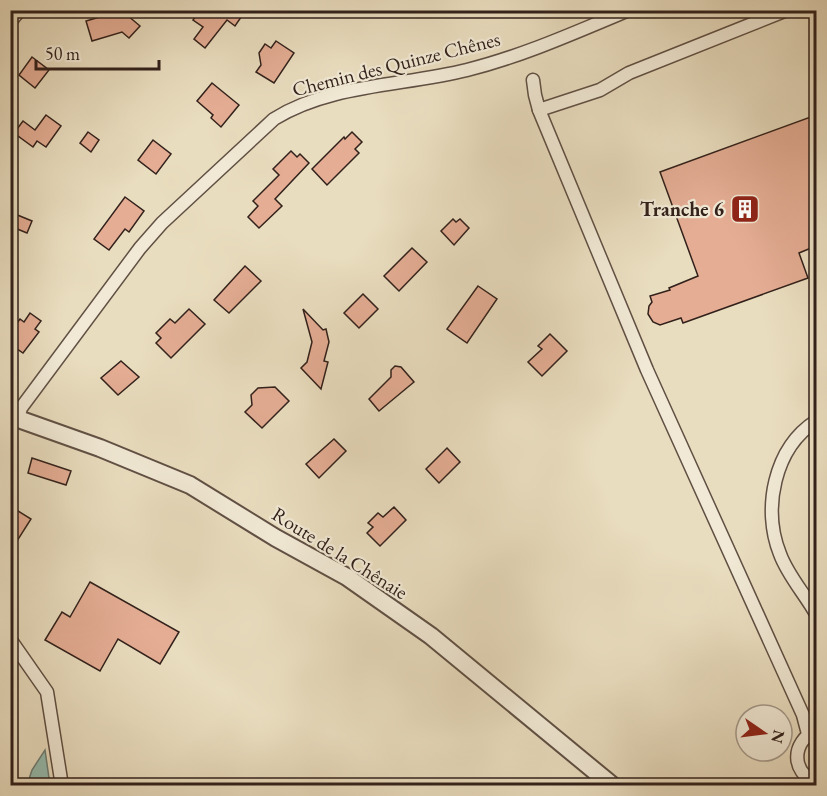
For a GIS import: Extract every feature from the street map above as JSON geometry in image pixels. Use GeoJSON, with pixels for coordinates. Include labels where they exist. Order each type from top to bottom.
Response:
{"type":"FeatureCollection","features":[{"type":"Feature","properties":{"kind":"street"},"geometry":{"type":"LineString","coordinates":[[10,22],[20,10]]}},
{"type":"Feature","properties":{"kind":"street","name":"Chemin des Quinze Chênes"},"geometry":{"type":"LineString","coordinates":[[14,417],[140,248],[162,223],[274,119],[290,109],[327,96],[466,70],[530,50],[629,10]]}},
{"type":"Feature","properties":{"kind":"street"},"geometry":{"type":"LineString","coordinates":[[539,110],[600,90],[629,73],[787,10]]}},
{"type":"Feature","properties":{"kind":"street"},"geometry":{"type":"LineString","coordinates":[[533,80],[539,110],[647,369],[812,732],[798,748],[798,765],[808,779],[816,784]]}},
{"type":"Feature","properties":{"kind":"street","name":"Route de la Chênaie"},"geometry":{"type":"LineString","coordinates":[[14,417],[149,467],[190,485],[347,577],[431,636],[613,786]]}},
{"type":"Feature","properties":{"kind":"street"},"geometry":{"type":"LineString","coordinates":[[816,421],[790,446],[773,490],[772,510],[775,537],[780,554],[816,614]]}},
{"type":"Feature","properties":{"kind":"street"},"geometry":{"type":"LineString","coordinates":[[10,639],[47,692],[62,786]]}},
{"type":"Feature","properties":{"kind":"water"},"geometry":{"type":"Polygon","coordinates":[[[45,750],[50,785],[27,785],[32,770],[45,750]]]}},
{"type":"Feature","properties":{"kind":"building"},"geometry":{"type":"Polygon","coordinates":[[[108,10],[121,10],[140,26],[129,38],[122,32],[92,41],[86,21],[103,16],[108,10]]]}},
{"type":"Feature","properties":{"kind":"building"},"geometry":{"type":"Polygon","coordinates":[[[200,10],[246,10],[235,26],[227,20],[205,48],[194,39],[203,27],[193,20],[200,10]]]}},
{"type":"Feature","properties":{"kind":"building"},"geometry":{"type":"Polygon","coordinates":[[[276,41],[294,53],[274,83],[256,72],[261,65],[259,53],[265,44],[271,48],[276,41]]]}},
{"type":"Feature","properties":{"kind":"building"},"geometry":{"type":"Polygon","coordinates":[[[32,57],[49,70],[35,88],[19,75],[32,57]]]}},
{"type":"Feature","properties":{"kind":"building"},"geometry":{"type":"Polygon","coordinates":[[[212,83],[239,105],[221,127],[211,118],[213,115],[197,101],[212,83]]]}},
{"type":"Feature","properties":{"kind":"building"},"geometry":{"type":"Polygon","coordinates":[[[46,115],[61,126],[46,147],[37,141],[33,147],[14,133],[23,121],[35,130],[46,115]]]}},
{"type":"Feature","properties":{"kind":"building","name":"Tranche 6"},"geometry":{"type":"Polygon","coordinates":[[[816,115],[816,246],[799,253],[808,278],[683,323],[681,318],[660,325],[653,322],[648,314],[652,302],[650,296],[670,290],[669,288],[698,276],[660,172],[816,115]]]}},
{"type":"Feature","properties":{"kind":"building"},"geometry":{"type":"Polygon","coordinates":[[[88,132],[99,140],[91,152],[80,143],[88,132]]]}},
{"type":"Feature","properties":{"kind":"building"},"geometry":{"type":"Polygon","coordinates":[[[352,132],[362,142],[355,149],[359,153],[327,185],[312,169],[352,132]]]}},
{"type":"Feature","properties":{"kind":"building"},"geometry":{"type":"Polygon","coordinates":[[[153,140],[171,154],[156,174],[138,160],[153,140]]]}},
{"type":"Feature","properties":{"kind":"building"},"geometry":{"type":"Polygon","coordinates":[[[291,151],[297,157],[300,154],[309,163],[275,199],[282,206],[259,228],[248,217],[258,206],[253,201],[279,175],[273,169],[291,151]]]}},
{"type":"Feature","properties":{"kind":"building"},"geometry":{"type":"Polygon","coordinates":[[[125,197],[144,211],[129,232],[125,229],[109,250],[94,239],[125,197]]]}},
{"type":"Feature","properties":{"kind":"building"},"geometry":{"type":"Polygon","coordinates":[[[15,214],[32,221],[27,233],[10,226],[15,214]]]}},
{"type":"Feature","properties":{"kind":"building"},"geometry":{"type":"Polygon","coordinates":[[[453,219],[456,222],[460,219],[469,228],[454,245],[441,231],[453,219]]]}},
{"type":"Feature","properties":{"kind":"building"},"geometry":{"type":"Polygon","coordinates":[[[412,248],[427,262],[399,291],[384,276],[412,248]]]}},
{"type":"Feature","properties":{"kind":"building"},"geometry":{"type":"Polygon","coordinates":[[[245,266],[261,281],[229,313],[214,300],[245,266]]]}},
{"type":"Feature","properties":{"kind":"building"},"geometry":{"type":"Polygon","coordinates":[[[478,286],[497,299],[467,343],[447,329],[478,286]]]}},
{"type":"Feature","properties":{"kind":"building"},"geometry":{"type":"Polygon","coordinates":[[[363,294],[378,309],[359,328],[344,313],[363,294]]]}},
{"type":"Feature","properties":{"kind":"building"},"geometry":{"type":"Polygon","coordinates":[[[189,309],[205,324],[171,358],[156,343],[161,338],[156,333],[170,319],[175,323],[189,309]]]}},
{"type":"Feature","properties":{"kind":"building"},"geometry":{"type":"Polygon","coordinates":[[[303,309],[323,330],[326,329],[329,342],[324,361],[328,362],[321,389],[301,368],[307,362],[312,342],[303,309]]]}},
{"type":"Feature","properties":{"kind":"building"},"geometry":{"type":"Polygon","coordinates":[[[30,313],[41,321],[35,329],[39,332],[23,353],[10,344],[10,332],[20,319],[24,322],[30,313]]]}},
{"type":"Feature","properties":{"kind":"building"},"geometry":{"type":"Polygon","coordinates":[[[550,334],[567,351],[542,376],[528,362],[542,349],[538,346],[550,334]]]}},
{"type":"Feature","properties":{"kind":"building"},"geometry":{"type":"Polygon","coordinates":[[[121,361],[139,377],[118,395],[101,378],[121,361]]]}},
{"type":"Feature","properties":{"kind":"building"},"geometry":{"type":"Polygon","coordinates":[[[395,366],[401,367],[414,382],[379,411],[369,399],[391,377],[391,370],[395,366]]]}},
{"type":"Feature","properties":{"kind":"building"},"geometry":{"type":"Polygon","coordinates":[[[275,387],[289,401],[262,428],[245,412],[252,405],[251,395],[258,388],[275,387]]]}},
{"type":"Feature","properties":{"kind":"building"},"geometry":{"type":"Polygon","coordinates":[[[334,439],[346,451],[319,478],[306,464],[334,439]]]}},
{"type":"Feature","properties":{"kind":"building"},"geometry":{"type":"Polygon","coordinates":[[[447,448],[460,462],[439,483],[426,469],[447,448]]]}},
{"type":"Feature","properties":{"kind":"building"},"geometry":{"type":"Polygon","coordinates":[[[32,458],[71,471],[66,485],[28,473],[32,458]]]}},
{"type":"Feature","properties":{"kind":"building"},"geometry":{"type":"Polygon","coordinates":[[[10,506],[31,519],[10,552],[10,506]]]}},
{"type":"Feature","properties":{"kind":"building"},"geometry":{"type":"Polygon","coordinates":[[[394,507],[406,520],[380,546],[367,533],[373,527],[368,523],[378,513],[383,517],[394,507]]]}},
{"type":"Feature","properties":{"kind":"building"},"geometry":{"type":"Polygon","coordinates":[[[90,582],[179,632],[160,664],[118,639],[100,671],[45,640],[62,612],[70,617],[90,582]]]}},
{"type":"Feature","properties":{"kind":"place","name":"Tranche 6"},"geometry":{"type":"Point","coordinates":[745,209]}}]}
